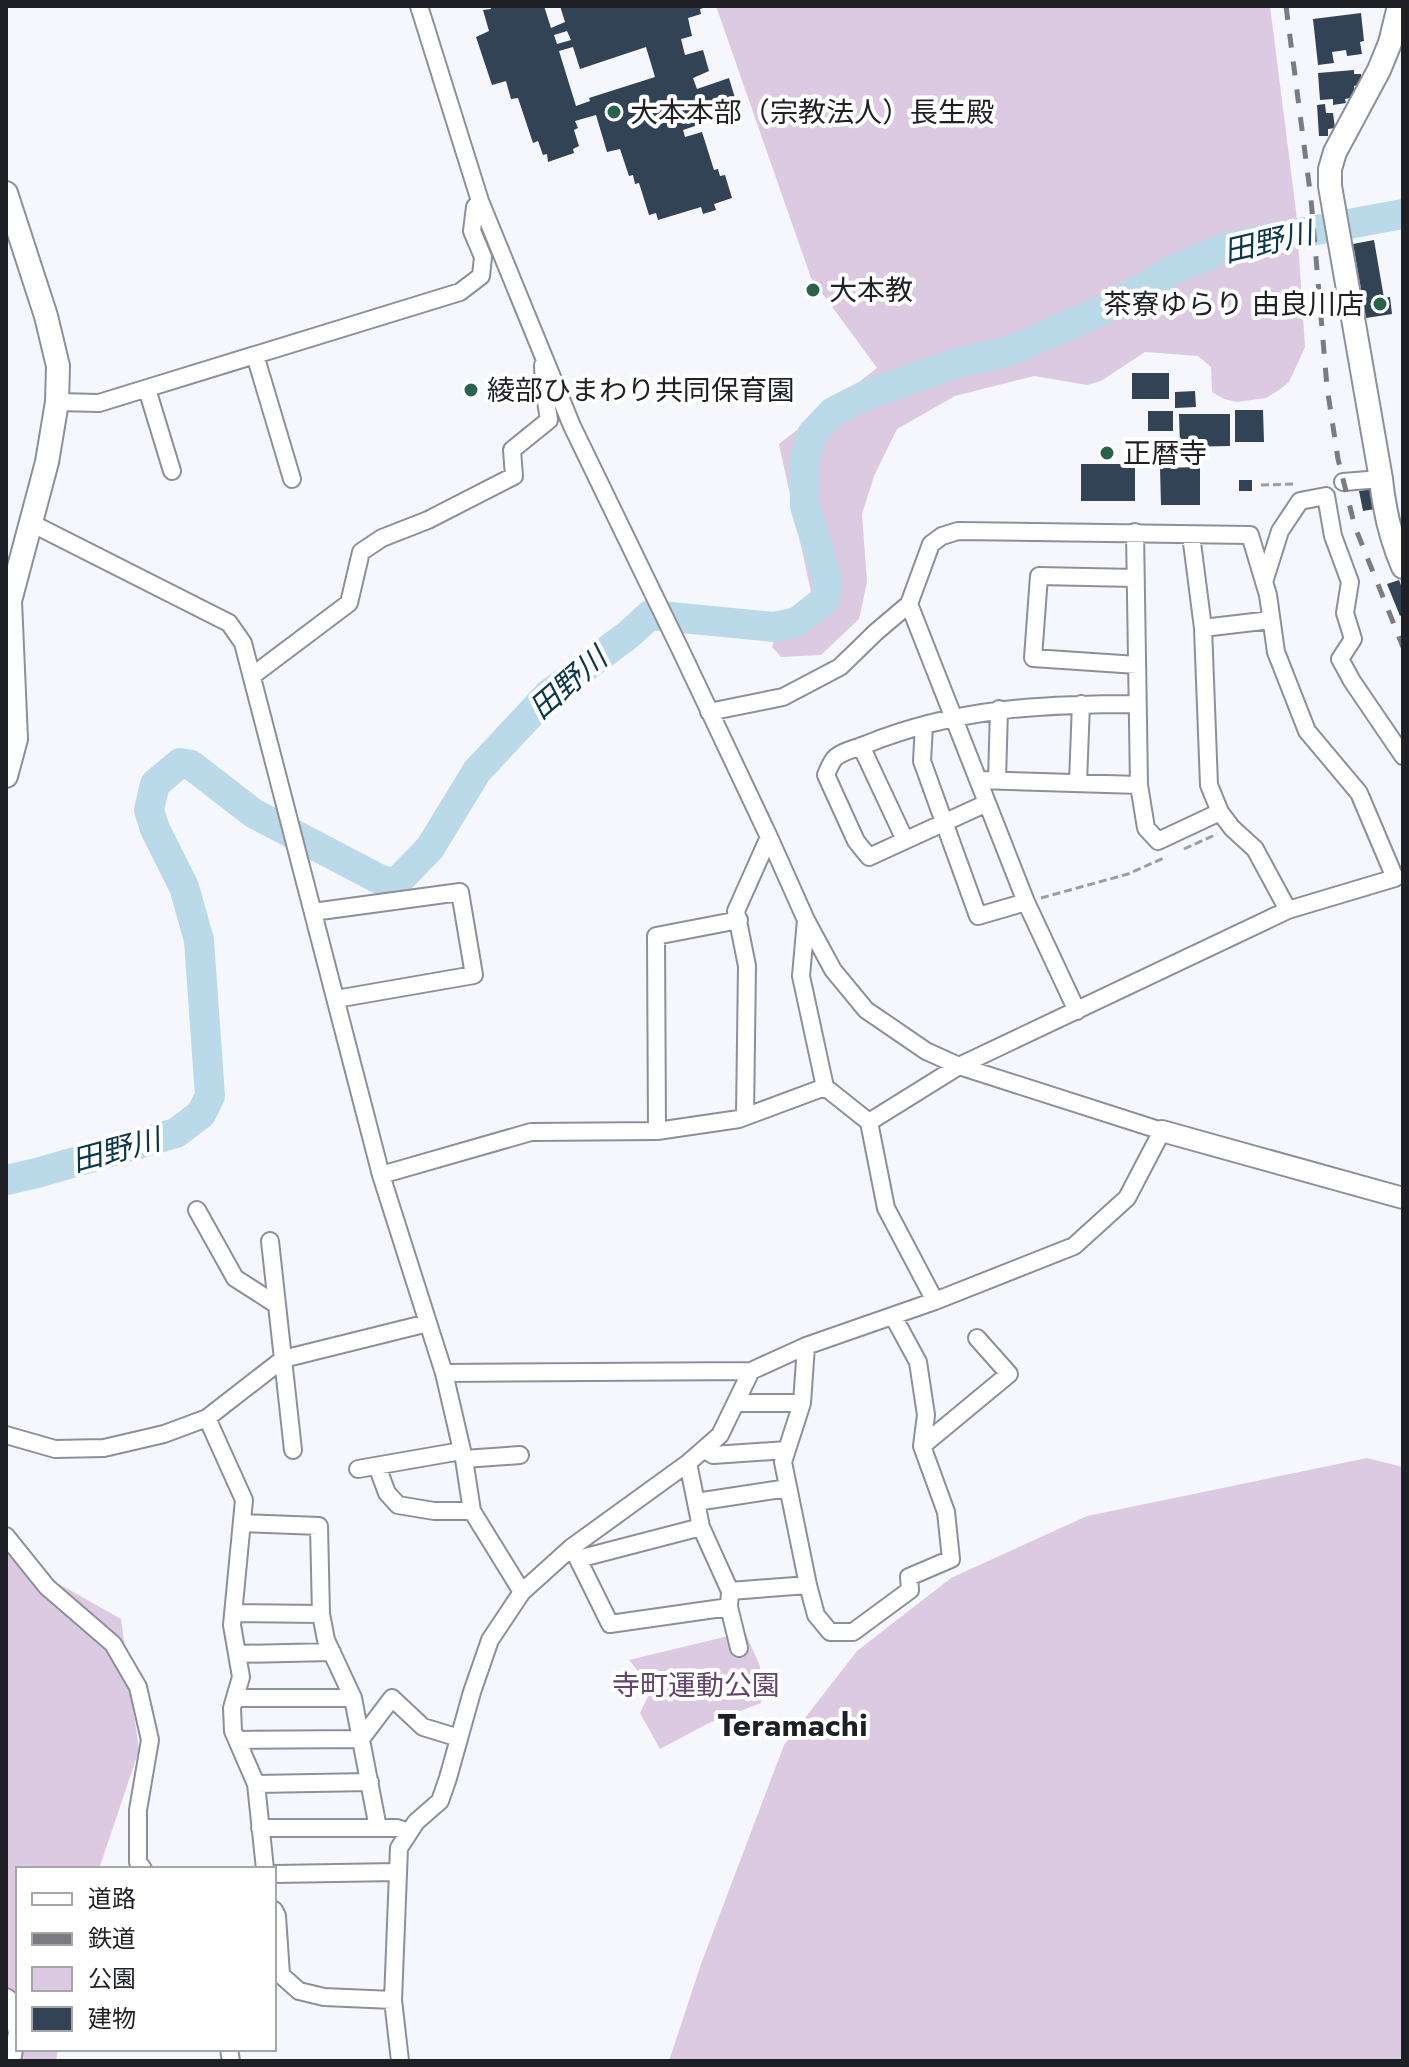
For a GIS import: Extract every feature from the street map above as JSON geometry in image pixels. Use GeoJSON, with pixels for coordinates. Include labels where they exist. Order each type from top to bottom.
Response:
{"type":"FeatureCollection","features":[{"type":"Feature","properties":{"kind":"main road"},"geometry":{"type":"LineString","coordinates":[[1399,6],[1390,43],[1379,70],[1335,152],[1330,169],[1330,186],[1383,504],[1403,567]]}},
{"type":"Feature","properties":{"kind":"main road"},"geometry":{"type":"LineString","coordinates":[[6,193],[46,316],[58,366],[57,402],[47,462],[8,601],[14,663],[16,739],[6,776]]}},
{"type":"Feature","properties":{"kind":"street"},"geometry":{"type":"LineString","coordinates":[[419,6],[480,201],[572,426],[806,920],[833,970],[866,1010],[926,1051],[959,1066],[1162,1131],[1403,1198]]}},
{"type":"Feature","properties":{"kind":"street"},"geometry":{"type":"LineString","coordinates":[[57,402],[99,403],[460,292],[481,276],[483,257],[472,231],[475,207],[480,201]]}},
{"type":"Feature","properties":{"kind":"street"},"geometry":{"type":"LineString","coordinates":[[255,355],[292,479]]}},
{"type":"Feature","properties":{"kind":"street"},"geometry":{"type":"LineString","coordinates":[[252,676],[349,603],[361,552],[382,538],[428,520],[514,476],[512,450],[549,420],[543,355]]}},
{"type":"Feature","properties":{"kind":"street"},"geometry":{"type":"LineString","coordinates":[[147,389],[172,471]]}},
{"type":"Feature","properties":{"kind":"street"},"geometry":{"type":"LineString","coordinates":[[1343,482],[1381,479]]}},
{"type":"Feature","properties":{"kind":"street"},"geometry":{"type":"LineString","coordinates":[[1264,582],[1280,531],[1300,501],[1326,496],[1333,536],[1350,582],[1345,613],[1353,639],[1340,659],[1403,756]]}},
{"type":"Feature","properties":{"kind":"street"},"geometry":{"type":"LineString","coordinates":[[31,523],[229,623],[243,643],[381,1175],[444,1373],[472,1511],[522,1592]]}},
{"type":"Feature","properties":{"kind":"street"},"geometry":{"type":"LineString","coordinates":[[1135,532],[1139,785],[1146,828],[1158,841],[1220,812]]}},
{"type":"Feature","properties":{"kind":"street"},"geometry":{"type":"LineString","coordinates":[[709,712],[783,697],[840,667],[909,604],[931,544],[950,533],[1250,535],[1268,595],[1276,652],[1307,731],[1359,793],[1399,878],[1288,910],[959,1066],[869,1122]]}},
{"type":"Feature","properties":{"kind":"street"},"geometry":{"type":"LineString","coordinates":[[1191,535],[1203,628],[1209,785],[1220,812],[1255,849],[1288,910]]}},
{"type":"Feature","properties":{"kind":"street"},"geometry":{"type":"LineString","coordinates":[[1135,578],[1039,576],[1033,658],[1137,665]]}},
{"type":"Feature","properties":{"kind":"street"},"geometry":{"type":"LineString","coordinates":[[909,604],[1026,902],[1077,1011]]}},
{"type":"Feature","properties":{"kind":"street"},"geometry":{"type":"LineString","coordinates":[[1203,628],[1271,620]]}},
{"type":"Feature","properties":{"kind":"street"},"geometry":{"type":"LineString","coordinates":[[1078,782],[1081,704]]}},
{"type":"Feature","properties":{"kind":"street"},"geometry":{"type":"LineString","coordinates":[[987,803],[869,857],[856,841],[826,775],[836,757],[901,730],[953,718],[999,709],[1137,704]]}},
{"type":"Feature","properties":{"kind":"street"},"geometry":{"type":"LineString","coordinates":[[997,780],[999,709]]}},
{"type":"Feature","properties":{"kind":"street"},"geometry":{"type":"LineString","coordinates":[[924,725],[922,761],[978,916],[1026,902]]}},
{"type":"Feature","properties":{"kind":"street"},"geometry":{"type":"LineString","coordinates":[[861,746],[905,840]]}},
{"type":"Feature","properties":{"kind":"street"},"geometry":{"type":"LineString","coordinates":[[978,780],[1139,785]]}},
{"type":"Feature","properties":{"kind":"street"},"geometry":{"type":"LineString","coordinates":[[745,1116],[747,966],[736,911],[769,837]]}},
{"type":"Feature","properties":{"kind":"street"},"geometry":{"type":"LineString","coordinates":[[313,912],[460,892],[474,975],[336,999]]}},
{"type":"Feature","properties":{"kind":"street"},"geometry":{"type":"LineString","coordinates":[[657,1131],[656,936],[739,920]]}},
{"type":"Feature","properties":{"kind":"street"},"geometry":{"type":"LineString","coordinates":[[806,920],[801,976],[825,1087],[869,1122],[886,1208],[935,1301]]}},
{"type":"Feature","properties":{"kind":"street"},"geometry":{"type":"LineString","coordinates":[[381,1175],[531,1132],[657,1131],[745,1116],[825,1087]]}},
{"type":"Feature","properties":{"kind":"street"},"geometry":{"type":"LineString","coordinates":[[444,1373],[751,1371],[806,1346],[935,1301],[1074,1246],[1127,1198],[1162,1131]]}},
{"type":"Feature","properties":{"kind":"street"},"geometry":{"type":"LineString","coordinates":[[197,1210],[235,1278],[277,1305]]}},
{"type":"Feature","properties":{"kind":"street"},"geometry":{"type":"LineString","coordinates":[[270,1241],[293,1450]]}},
{"type":"Feature","properties":{"kind":"street"},"geometry":{"type":"LineString","coordinates":[[806,1346],[802,1403],[783,1462],[816,1615],[830,1632],[853,1632],[910,1590],[909,1577],[951,1559],[946,1512],[922,1446],[926,1415],[918,1362],[893,1316]]}},
{"type":"Feature","properties":{"kind":"street"},"geometry":{"type":"LineString","coordinates":[[6,1435],[55,1449],[104,1448],[164,1434],[207,1418],[283,1359],[428,1323]]}},
{"type":"Feature","properties":{"kind":"street"},"geometry":{"type":"LineString","coordinates":[[922,1446],[1009,1374],[977,1338]]}},
{"type":"Feature","properties":{"kind":"street"},"geometry":{"type":"LineString","coordinates":[[400,2061],[393,2000],[399,1848],[416,1822],[440,1801],[490,1640],[522,1592],[720,1435],[751,1371]]}},
{"type":"Feature","properties":{"kind":"street"},"geometry":{"type":"LineString","coordinates":[[736,1403],[802,1403]]}},
{"type":"Feature","properties":{"kind":"street"},"geometry":{"type":"LineString","coordinates":[[207,1418],[244,1500],[232,1625],[241,1677],[232,1708],[233,1731],[256,1784],[265,1867]]}},
{"type":"Feature","properties":{"kind":"street"},"geometry":{"type":"LineString","coordinates":[[704,1449],[713,1455],[787,1450]]}},
{"type":"Feature","properties":{"kind":"street"},"geometry":{"type":"LineString","coordinates":[[358,1469],[462,1455],[520,1455]]}},
{"type":"Feature","properties":{"kind":"street"},"geometry":{"type":"LineString","coordinates":[[688,1463],[701,1527],[730,1599],[739,1648]]}},
{"type":"Feature","properties":{"kind":"street"},"geometry":{"type":"LineString","coordinates":[[377,1466],[387,1493],[398,1505],[434,1511],[472,1511]]}},
{"type":"Feature","properties":{"kind":"street"},"geometry":{"type":"LineString","coordinates":[[696,1502],[788,1488]]}},
{"type":"Feature","properties":{"kind":"street"},"geometry":{"type":"LineString","coordinates":[[242,1523],[319,1526],[321,1614],[326,1640],[353,1698],[378,1828]]}},
{"type":"Feature","properties":{"kind":"street"},"geometry":{"type":"LineString","coordinates":[[575,1553],[701,1527]]}},
{"type":"Feature","properties":{"kind":"street"},"geometry":{"type":"LineString","coordinates":[[6,1536],[47,1587],[113,1644],[138,1687],[150,1740],[138,1810],[138,1862],[142,1867]]}},
{"type":"Feature","properties":{"kind":"street"},"geometry":{"type":"LineString","coordinates":[[575,1553],[610,1624],[808,1585]]}},
{"type":"Feature","properties":{"kind":"street"},"geometry":{"type":"LineString","coordinates":[[233,1613],[321,1614]]}},
{"type":"Feature","properties":{"kind":"street"},"geometry":{"type":"LineString","coordinates":[[237,1654],[332,1652]]}},
{"type":"Feature","properties":{"kind":"street"},"geometry":{"type":"LineString","coordinates":[[235,1698],[353,1698]]}},
{"type":"Feature","properties":{"kind":"street"},"geometry":{"type":"LineString","coordinates":[[361,1739],[392,1698],[423,1727],[459,1738]]}},
{"type":"Feature","properties":{"kind":"street"},"geometry":{"type":"LineString","coordinates":[[237,1740],[361,1739]]}},
{"type":"Feature","properties":{"kind":"street"},"geometry":{"type":"LineString","coordinates":[[256,1784],[370,1782]]}},
{"type":"Feature","properties":{"kind":"street"},"geometry":{"type":"LineString","coordinates":[[260,1828],[397,1828],[409,1832]]}},
{"type":"Feature","properties":{"kind":"street"},"geometry":{"type":"LineString","coordinates":[[276,1874],[398,1872]]}},
{"type":"Feature","properties":{"kind":"street"},"geometry":{"type":"LineString","coordinates":[[276,1914],[281,1975],[299,1991],[324,1997],[393,2000]]}},
{"type":"Feature","properties":{"kind":"street"},"geometry":{"type":"LineString","coordinates":[[6,1997],[16,2028]]}},
{"type":"Feature","properties":{"kind":"street"},"geometry":{"type":"LineString","coordinates":[[12,2061],[16,2038]]}},
{"type":"Feature","properties":{"kind":"path"},"geometry":{"type":"LineString","coordinates":[[1180,851],[1232,828]]}},
{"type":"Feature","properties":{"kind":"path"},"geometry":{"type":"LineString","coordinates":[[1026,902],[1128,874],[1167,856]]}},
{"type":"Feature","properties":{"kind":"green space"},"geometry":{"type":"Polygon","coordinates":[[[716,6],[1270,6],[1296,211],[1305,347],[1289,382],[1266,398],[1237,402],[1212,392],[1211,367],[1198,356],[1145,352],[1101,381],[1087,385],[1034,376],[955,396],[897,429],[874,476],[862,514],[867,582],[859,619],[821,655],[781,657],[772,647],[776,635],[813,623],[811,592],[779,444],[877,368],[811,278],[716,6]]]}},
{"type":"Feature","properties":{"kind":"green space"},"geometry":{"type":"Polygon","coordinates":[[[1367,1458],[1403,1467],[1403,2061],[669,2061],[701,1964],[784,1745],[857,1651],[951,1578],[1087,1516],[1367,1458]]]}},
{"type":"Feature","properties":{"kind":"green space"},"geometry":{"type":"Polygon","coordinates":[[[6,1554],[121,1619],[139,1750],[100,1867],[16,1867],[16,2051],[58,2051],[56,2061],[6,2061],[6,1554]]]}},
{"type":"Feature","properties":{"kind":"green space","name":"寺町運動公園"},"geometry":{"type":"Polygon","coordinates":[[[745,1632],[760,1666],[761,1703],[707,1724],[660,1749],[640,1713],[652,1688],[629,1660],[745,1632]]]}},
{"type":"Feature","properties":{"kind":"building","name":"大本本部（宗教法人）長生殿"},"geometry":{"type":"Polygon","coordinates":[[[490,6],[544,6],[551,28],[565,22],[560,6],[709,6],[700,9],[701,14],[688,18],[692,36],[681,39],[685,55],[703,50],[709,71],[693,78],[697,89],[729,78],[735,98],[703,109],[707,122],[683,130],[685,137],[702,132],[714,170],[718,169],[720,176],[725,175],[732,198],[714,204],[716,210],[703,214],[701,207],[658,220],[656,213],[649,215],[639,183],[635,184],[633,175],[629,176],[620,149],[607,152],[596,115],[575,121],[578,128],[574,130],[579,146],[573,149],[574,153],[548,162],[547,154],[543,155],[538,141],[533,143],[518,98],[511,99],[506,81],[492,85],[476,37],[489,31],[483,10],[491,9],[490,6]],[[567,31],[554,35],[557,44],[571,40],[567,31]],[[573,47],[559,51],[576,106],[590,101],[589,98],[655,77],[646,47],[580,69],[573,47]]]}},
{"type":"Feature","properties":{"kind":"building"},"geometry":{"type":"Polygon","coordinates":[[[1361,13],[1362,54],[1347,56],[1346,50],[1332,52],[1334,63],[1318,65],[1313,19],[1361,13]]]}},
{"type":"Feature","properties":{"kind":"building"},"geometry":{"type":"Polygon","coordinates":[[[1354,70],[1354,74],[1361,74],[1361,84],[1354,86],[1355,97],[1345,99],[1346,103],[1333,105],[1333,99],[1320,100],[1318,73],[1354,70]]]}},
{"type":"Feature","properties":{"kind":"building"},"geometry":{"type":"Polygon","coordinates":[[[1325,104],[1326,113],[1333,113],[1335,128],[1328,129],[1328,136],[1319,136],[1317,105],[1325,104]]]}},
{"type":"Feature","properties":{"kind":"building"},"geometry":{"type":"Polygon","coordinates":[[[1374,240],[1384,298],[1390,297],[1392,314],[1366,318],[1353,244],[1374,240]]]}},
{"type":"Feature","properties":{"kind":"building"},"geometry":{"type":"Polygon","coordinates":[[[1132,373],[1169,373],[1169,399],[1132,399],[1132,373]]]}},
{"type":"Feature","properties":{"kind":"building"},"geometry":{"type":"Polygon","coordinates":[[[1195,391],[1196,407],[1175,408],[1175,392],[1195,391]]]}},
{"type":"Feature","properties":{"kind":"building"},"geometry":{"type":"Polygon","coordinates":[[[1235,410],[1263,410],[1264,442],[1235,442],[1235,410]]]}},
{"type":"Feature","properties":{"kind":"building"},"geometry":{"type":"Polygon","coordinates":[[[1148,411],[1173,411],[1173,431],[1148,431],[1148,411]]]}},
{"type":"Feature","properties":{"kind":"building"},"geometry":{"type":"Polygon","coordinates":[[[1179,414],[1230,414],[1230,446],[1180,447],[1179,414]]]}},
{"type":"Feature","properties":{"kind":"building"},"geometry":{"type":"Polygon","coordinates":[[[1081,464],[1135,464],[1135,501],[1081,501],[1081,464]]]}},
{"type":"Feature","properties":{"kind":"building"},"geometry":{"type":"Polygon","coordinates":[[[1200,467],[1200,505],[1161,505],[1160,468],[1200,467]]]}},
{"type":"Feature","properties":{"kind":"building"},"geometry":{"type":"Polygon","coordinates":[[[1239,480],[1252,480],[1252,491],[1239,491],[1239,480]]]}},
{"type":"Feature","properties":{"kind":"building"},"geometry":{"type":"Polygon","coordinates":[[[1372,489],[1375,509],[1363,511],[1359,491],[1372,489]]]}},
{"type":"Feature","properties":{"kind":"building"},"geometry":{"type":"Polygon","coordinates":[[[1399,580],[1403,590],[1403,614],[1400,616],[1387,584],[1399,580]]]}},
{"type":"Feature","properties":{"kind":"waterway","name":"田野川"},"geometry":{"type":"LineString","coordinates":[[6,1180],[176,1133],[201,1114],[210,1096],[199,940],[184,887],[155,829],[149,810],[155,784],[180,763],[191,765],[253,813],[379,879],[395,884],[430,848],[477,771],[549,694],[650,615],[774,627],[797,622],[825,600],[827,579],[805,506],[805,460],[812,434],[833,412],[866,395],[957,363],[1007,352],[1105,309],[1177,268],[1230,246],[1403,214]]}},
{"type":"Feature","properties":{"kind":"railway"},"geometry":{"type":"LineString","coordinates":[[1286,6],[1311,199],[1327,387],[1338,459],[1355,527],[1403,647]]}},
{"type":"Feature","properties":{"kind":"place","name":"大本本部（宗教法人）長生殿"},"geometry":{"type":"Point","coordinates":[614,112]}},
{"type":"Feature","properties":{"kind":"place","name":"大本教"},"geometry":{"type":"Point","coordinates":[813,290]}},
{"type":"Feature","properties":{"kind":"place","name":"茶寮ゆらり 由良川店"},"geometry":{"type":"Point","coordinates":[1380,304]}},
{"type":"Feature","properties":{"kind":"place","name":"綾部ひまわり共同保育園"},"geometry":{"type":"Point","coordinates":[471,390]}},
{"type":"Feature","properties":{"kind":"place","name":"正暦寺"},"geometry":{"type":"Point","coordinates":[1107,453]}},
{"type":"Feature","properties":{"kind":"district","name":"Teramachi"},"geometry":{"type":"Point","coordinates":[793,1725]}}]}
